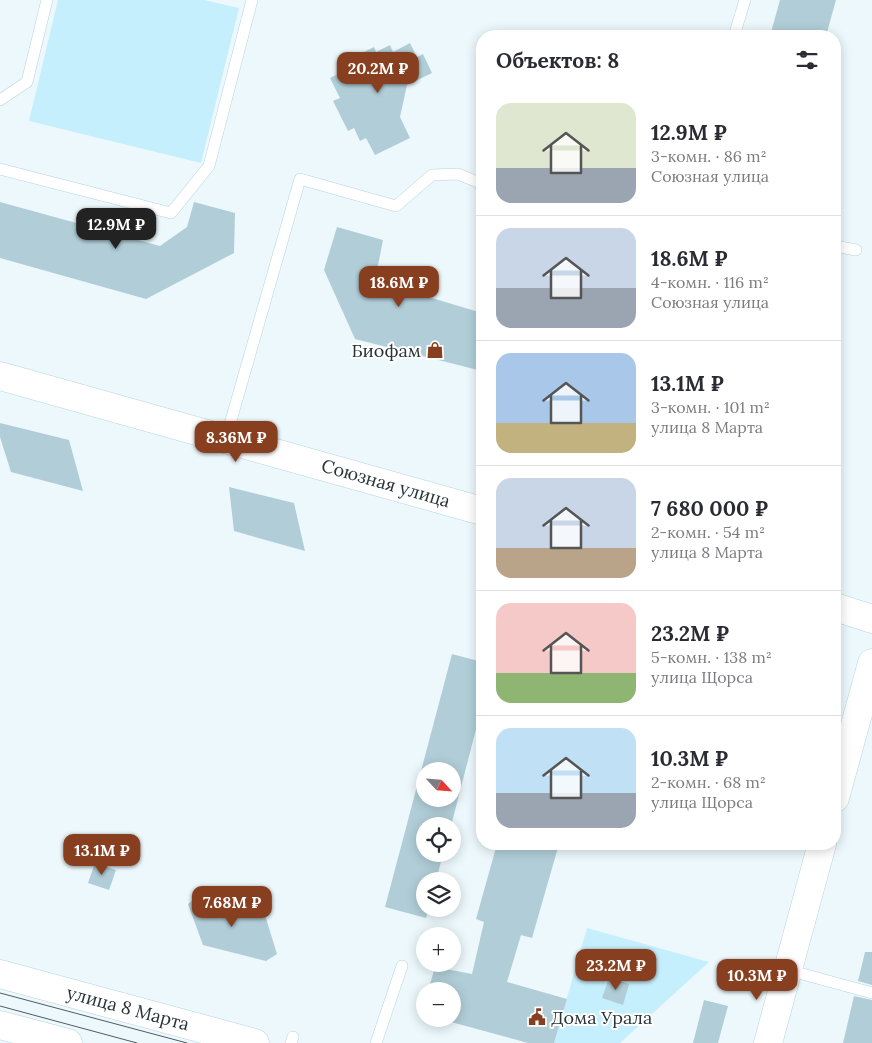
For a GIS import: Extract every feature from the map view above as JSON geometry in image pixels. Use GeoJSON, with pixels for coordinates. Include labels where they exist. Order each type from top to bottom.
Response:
{"type":"FeatureCollection","features":[{"type":"Feature","properties":{"kind":"main road","name":"Союзная улица"},"geometry":{"type":"LineString","coordinates":[[0,376],[476,506]]}},
{"type":"Feature","properties":{"kind":"main road"},"geometry":{"type":"LineString","coordinates":[[841,610],[872,619]]}},
{"type":"Feature","properties":{"kind":"main road"},"geometry":{"type":"LineString","coordinates":[[841,776],[872,663]]}},
{"type":"Feature","properties":{"kind":"main road"},"geometry":{"type":"LineString","coordinates":[[768,1043],[820,850]]}},
{"type":"Feature","properties":{"kind":"main road","name":"улица 8 Марта"},"geometry":{"type":"LineString","coordinates":[[0,974],[256,1043]]}},
{"type":"Feature","properties":{"kind":"main road"},"geometry":{"type":"LineString","coordinates":[[0,1025],[68,1043]]}},
{"type":"Feature","properties":{"kind":"lane"},"geometry":{"type":"LineString","coordinates":[[0,100],[27,82],[46,0]]}},
{"type":"Feature","properties":{"kind":"lane"},"geometry":{"type":"LineString","coordinates":[[0,169],[171,213],[209,166],[252,0]]}},
{"type":"Feature","properties":{"kind":"lane"},"geometry":{"type":"LineString","coordinates":[[736,30],[745,0]]}},
{"type":"Feature","properties":{"kind":"lane"},"geometry":{"type":"LineString","coordinates":[[226,438],[300,179],[396,206],[432,175],[458,174],[476,182]]}},
{"type":"Feature","properties":{"kind":"lane"},"geometry":{"type":"LineString","coordinates":[[841,247],[856,250]]}},
{"type":"Feature","properties":{"kind":"lane"},"geometry":{"type":"LineString","coordinates":[[376,1043],[402,966]]}},
{"type":"Feature","properties":{"kind":"lane"},"geometry":{"type":"LineString","coordinates":[[788,970],[872,993]]}},
{"type":"Feature","properties":{"kind":"shaded area"},"geometry":{"type":"Polygon","coordinates":[[[58,0],[204,0],[239,8],[201,163],[29,121],[58,0]]]}},
{"type":"Feature","properties":{"kind":"shaded area"},"geometry":{"type":"Polygon","coordinates":[[[587,928],[709,962],[620,1043],[554,1043],[587,928]]]}},
{"type":"Feature","properties":{"kind":"building"},"geometry":{"type":"Polygon","coordinates":[[[780,0],[836,0],[828,30],[772,30],[780,0]]]}},
{"type":"Feature","properties":{"kind":"building"},"geometry":{"type":"Polygon","coordinates":[[[410,43],[417,57],[423,54],[432,73],[407,85],[400,117],[410,138],[375,155],[366,138],[360,141],[354,128],[348,131],[333,101],[340,98],[330,78],[346,70],[342,63],[374,47],[376,52],[390,45],[393,52],[410,43]]]}},
{"type":"Feature","properties":{"kind":"building"},"geometry":{"type":"Polygon","coordinates":[[[0,202],[160,246],[187,227],[194,202],[235,213],[234,253],[146,299],[0,258],[0,202]]]}},
{"type":"Feature","properties":{"kind":"building"},"geometry":{"type":"Polygon","coordinates":[[[337,227],[383,240],[375,281],[476,311],[476,369],[355,339],[324,270],[337,227]]]}},
{"type":"Feature","properties":{"kind":"building"},"geometry":{"type":"Polygon","coordinates":[[[0,423],[69,440],[83,491],[11,472],[0,437],[0,423]]]}},
{"type":"Feature","properties":{"kind":"building"},"geometry":{"type":"Polygon","coordinates":[[[229,487],[294,503],[305,551],[234,531],[229,487]]]}},
{"type":"Feature","properties":{"kind":"building"},"geometry":{"type":"Polygon","coordinates":[[[452,654],[476,660],[476,729],[461,787],[461,762],[423,762],[452,654]]]}},
{"type":"Feature","properties":{"kind":"building"},"geometry":{"type":"Polygon","coordinates":[[[416,790],[416,808],[456,808],[453,817],[416,817],[416,862],[441,862],[438,872],[416,872],[416,915],[385,907],[416,790]]]}},
{"type":"Feature","properties":{"kind":"building"},"geometry":{"type":"Polygon","coordinates":[[[495,850],[557,850],[532,938],[521,935],[507,982],[567,999],[554,1043],[528,1043],[461,1025],[461,982],[431,982],[434,972],[461,972],[472,974],[484,922],[476,919],[495,850]]]}},
{"type":"Feature","properties":{"kind":"building"},"geometry":{"type":"Polygon","coordinates":[[[95,863],[116,870],[109,890],[88,883],[95,863]]]}},
{"type":"Feature","properties":{"kind":"building"},"geometry":{"type":"Polygon","coordinates":[[[201,894],[265,915],[277,954],[266,961],[203,945],[188,904],[201,894]]]}},
{"type":"Feature","properties":{"kind":"building"},"geometry":{"type":"Polygon","coordinates":[[[865,952],[872,952],[872,985],[858,981],[865,952]]]}},
{"type":"Feature","properties":{"kind":"building"},"geometry":{"type":"Polygon","coordinates":[[[609,978],[629,984],[623,1005],[602,998],[609,978]]]}},
{"type":"Feature","properties":{"kind":"building"},"geometry":{"type":"Polygon","coordinates":[[[854,996],[872,1000],[872,1043],[843,1043],[854,996]]]}},
{"type":"Feature","properties":{"kind":"building"},"geometry":{"type":"Polygon","coordinates":[[[704,1000],[728,1006],[718,1043],[693,1043],[704,1000]]]}},
{"type":"Feature","properties":{"kind":"tram line"},"geometry":{"type":"LineString","coordinates":[[0,993],[187,1043]]}},
{"type":"Feature","properties":{"kind":"tram line"},"geometry":{"type":"LineString","coordinates":[[0,1006],[137,1043]]}},
{"type":"Feature","properties":{"kind":"place","name":"Биофам"},"geometry":{"type":"Point","coordinates":[435,350]}},
{"type":"Feature","properties":{"kind":"place","name":"Дома Урала"},"geometry":{"type":"Point","coordinates":[537,1017]}}]}
